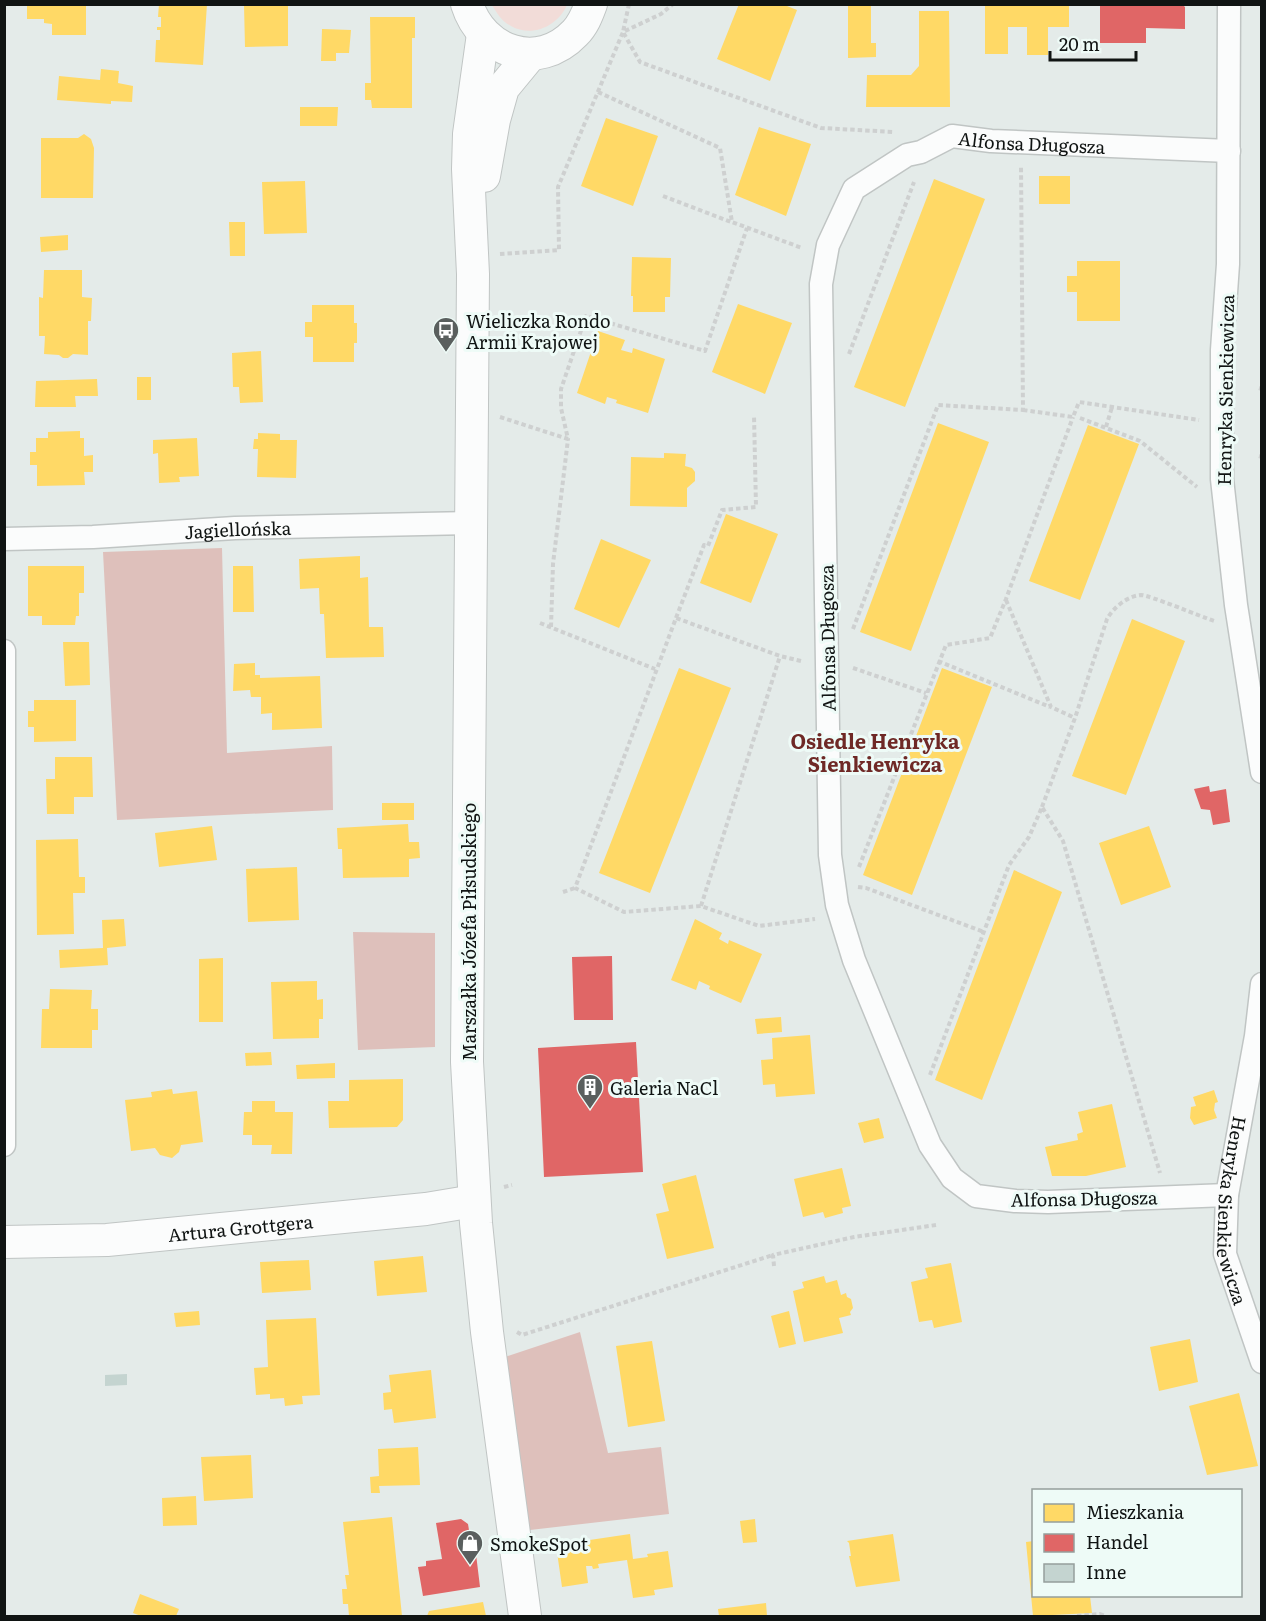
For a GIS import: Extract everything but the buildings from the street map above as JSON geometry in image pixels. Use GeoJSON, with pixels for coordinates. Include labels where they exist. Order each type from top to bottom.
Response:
{"type":"FeatureCollection","features":[{"type":"Feature","properties":{"kind":"main road"},"geometry":{"type":"LineString","coordinates":[[467,4],[471,17],[483,34],[496,45],[513,52],[531,54],[547,51],[569,39],[585,20],[591,4]]}},
{"type":"Feature","properties":{"kind":"main road","name":"Marszałka Józefa Piłsudskiego"},"geometry":{"type":"LineString","coordinates":[[483,34],[469,134],[468,169],[483,250]]}},
{"type":"Feature","properties":{"kind":"main road","name":"Marszałka Józefa Piłsudskiego"},"geometry":{"type":"LineString","coordinates":[[525,1617],[487,1332],[474,1201],[467,1050],[471,523],[490,139],[503,88],[531,54]]}},
{"type":"Feature","properties":{"kind":"main road","name":"Artura Grottgera"},"geometry":{"type":"LineString","coordinates":[[4,1242],[107,1240],[426,1209],[474,1201]]}},
{"type":"Feature","properties":{"kind":"street","name":"Henryka Sienkiewicza"},"geometry":{"type":"LineString","coordinates":[[1229,4],[1228,264],[1222,350],[1223,487],[1236,605],[1262,772]]}},
{"type":"Feature","properties":{"kind":"street","name":"Alfonsa Długosza"},"geometry":{"type":"LineString","coordinates":[[1227,1195],[1048,1202],[976,1196],[952,1178],[930,1144],[854,960],[843,899],[830,855],[821,284],[828,245],[854,189],[907,155],[921,152],[952,136],[991,141],[1229,152]]}},
{"type":"Feature","properties":{"kind":"street","name":"Jagiellońska"},"geometry":{"type":"LineString","coordinates":[[4,539],[93,537],[235,528],[471,523]]}},
{"type":"Feature","properties":{"kind":"street"},"geometry":{"type":"LineString","coordinates":[[4,651],[4,1145]]}},
{"type":"Feature","properties":{"kind":"street","name":"Henryka Sienkiewicza"},"geometry":{"type":"LineString","coordinates":[[1262,984],[1256,1036],[1227,1195],[1225,1254],[1262,1362]]}},
{"type":"Feature","properties":{"kind":"path"},"geometry":{"type":"LineString","coordinates":[[483,250],[559,250],[558,187],[623,32],[628,4]]}},
{"type":"Feature","properties":{"kind":"path"},"geometry":{"type":"LineString","coordinates":[[623,32],[661,14],[673,4]]}},
{"type":"Feature","properties":{"kind":"path"},"geometry":{"type":"LineString","coordinates":[[623,32],[640,62],[821,129],[904,133]]}},
{"type":"Feature","properties":{"kind":"path"},"geometry":{"type":"LineString","coordinates":[[598,92],[720,148],[732,222]]}},
{"type":"Feature","properties":{"kind":"path"},"geometry":{"type":"LineString","coordinates":[[1020,141],[1023,410]]}},
{"type":"Feature","properties":{"kind":"path"},"geometry":{"type":"LineString","coordinates":[[847,360],[917,174],[921,152]]}},
{"type":"Feature","properties":{"kind":"path"},"geometry":{"type":"LineString","coordinates":[[663,196],[825,256]]}},
{"type":"Feature","properties":{"kind":"path"},"geometry":{"type":"LineString","coordinates":[[551,627],[553,564],[568,439],[561,408],[561,389],[586,316],[705,351],[747,228]]}},
{"type":"Feature","properties":{"kind":"path"},"geometry":{"type":"LineString","coordinates":[[843,899],[946,645],[990,638],[1079,402],[1199,420]]}},
{"type":"Feature","properties":{"kind":"path"},"geometry":{"type":"LineString","coordinates":[[675,618],[780,656],[827,667],[842,652],[860,613],[939,405],[1023,410],[1073,417]]}},
{"type":"Feature","properties":{"kind":"path"},"geometry":{"type":"LineString","coordinates":[[1106,427],[1112,407]]}},
{"type":"Feature","properties":{"kind":"path"},"geometry":{"type":"LineString","coordinates":[[492,414],[568,439]]}},
{"type":"Feature","properties":{"kind":"path"},"geometry":{"type":"LineString","coordinates":[[575,888],[704,545],[708,546],[722,510],[756,507],[754,415]]}},
{"type":"Feature","properties":{"kind":"path"},"geometry":{"type":"LineString","coordinates":[[1080,418],[1140,441],[1196,487],[1223,487]]}},
{"type":"Feature","properties":{"kind":"path"},"geometry":{"type":"LineString","coordinates":[[911,1098],[923,1092],[1010,865],[1029,837],[1042,807],[1112,610],[1125,600],[1142,595],[1217,622]]}},
{"type":"Feature","properties":{"kind":"path"},"geometry":{"type":"LineString","coordinates":[[1006,599],[1051,707]]}},
{"type":"Feature","properties":{"kind":"path"},"geometry":{"type":"LineString","coordinates":[[540,623],[656,669]]}},
{"type":"Feature","properties":{"kind":"path"},"geometry":{"type":"LineString","coordinates":[[701,906],[780,656]]}},
{"type":"Feature","properties":{"kind":"path"},"geometry":{"type":"LineString","coordinates":[[939,661],[1075,718]]}},
{"type":"Feature","properties":{"kind":"path"},"geometry":{"type":"LineString","coordinates":[[852,667],[926,693]]}},
{"type":"Feature","properties":{"kind":"path"},"geometry":{"type":"LineString","coordinates":[[1042,807],[1063,841],[1178,1197]]}},
{"type":"Feature","properties":{"kind":"path"},"geometry":{"type":"LineString","coordinates":[[563,892],[575,888],[624,912],[701,906],[759,926],[843,899],[866,888],[984,932]]}},
{"type":"Feature","properties":{"kind":"path"},"geometry":{"type":"LineString","coordinates":[[508,1328],[522,1335],[773,1255],[854,1237],[936,1225]]}},
{"type":"Feature","properties":{"kind":"path"},"geometry":{"type":"LineString","coordinates":[[773,1255],[774,1266]]}},
{"type":"Feature","properties":{"kind":"path"},"geometry":{"type":"LineString","coordinates":[[1077,1617],[1100,1614],[1106,1617]]}},
{"type":"Feature","properties":{"kind":"shaded area"},"geometry":{"type":"Polygon","coordinates":[[[492,5],[567,5],[551,24],[544,28],[527,31],[508,24],[492,5]]]}},
{"type":"Feature","properties":{"kind":"shaded area"},"geometry":{"type":"Polygon","coordinates":[[[222,548],[227,753],[332,746],[333,810],[117,820],[103,552],[222,548]]]}},
{"type":"Feature","properties":{"kind":"shaded area"},"geometry":{"type":"Polygon","coordinates":[[[353,932],[435,933],[435,1047],[358,1050],[353,932]]]}},
{"type":"Feature","properties":{"kind":"shaded area"},"geometry":{"type":"Polygon","coordinates":[[[580,1332],[608,1453],[661,1447],[669,1514],[530,1530],[505,1357],[580,1332]]]}},
{"type":"Feature","properties":{"kind":"place","name":"Wieliczka Rondo Armii Krajowej"},"geometry":{"type":"Point","coordinates":[446,353]}},
{"type":"Feature","properties":{"kind":"place","name":"Galeria NaCl"},"geometry":{"type":"Point","coordinates":[590,1110]}},
{"type":"Feature","properties":{"kind":"place","name":"SmokeSpot"},"geometry":{"type":"Point","coordinates":[470,1566]}},
{"type":"Feature","properties":{"kind":"district","name":"Osiedle Henryka Sienkiewicza"},"geometry":{"type":"Point","coordinates":[875,752]}}]}
